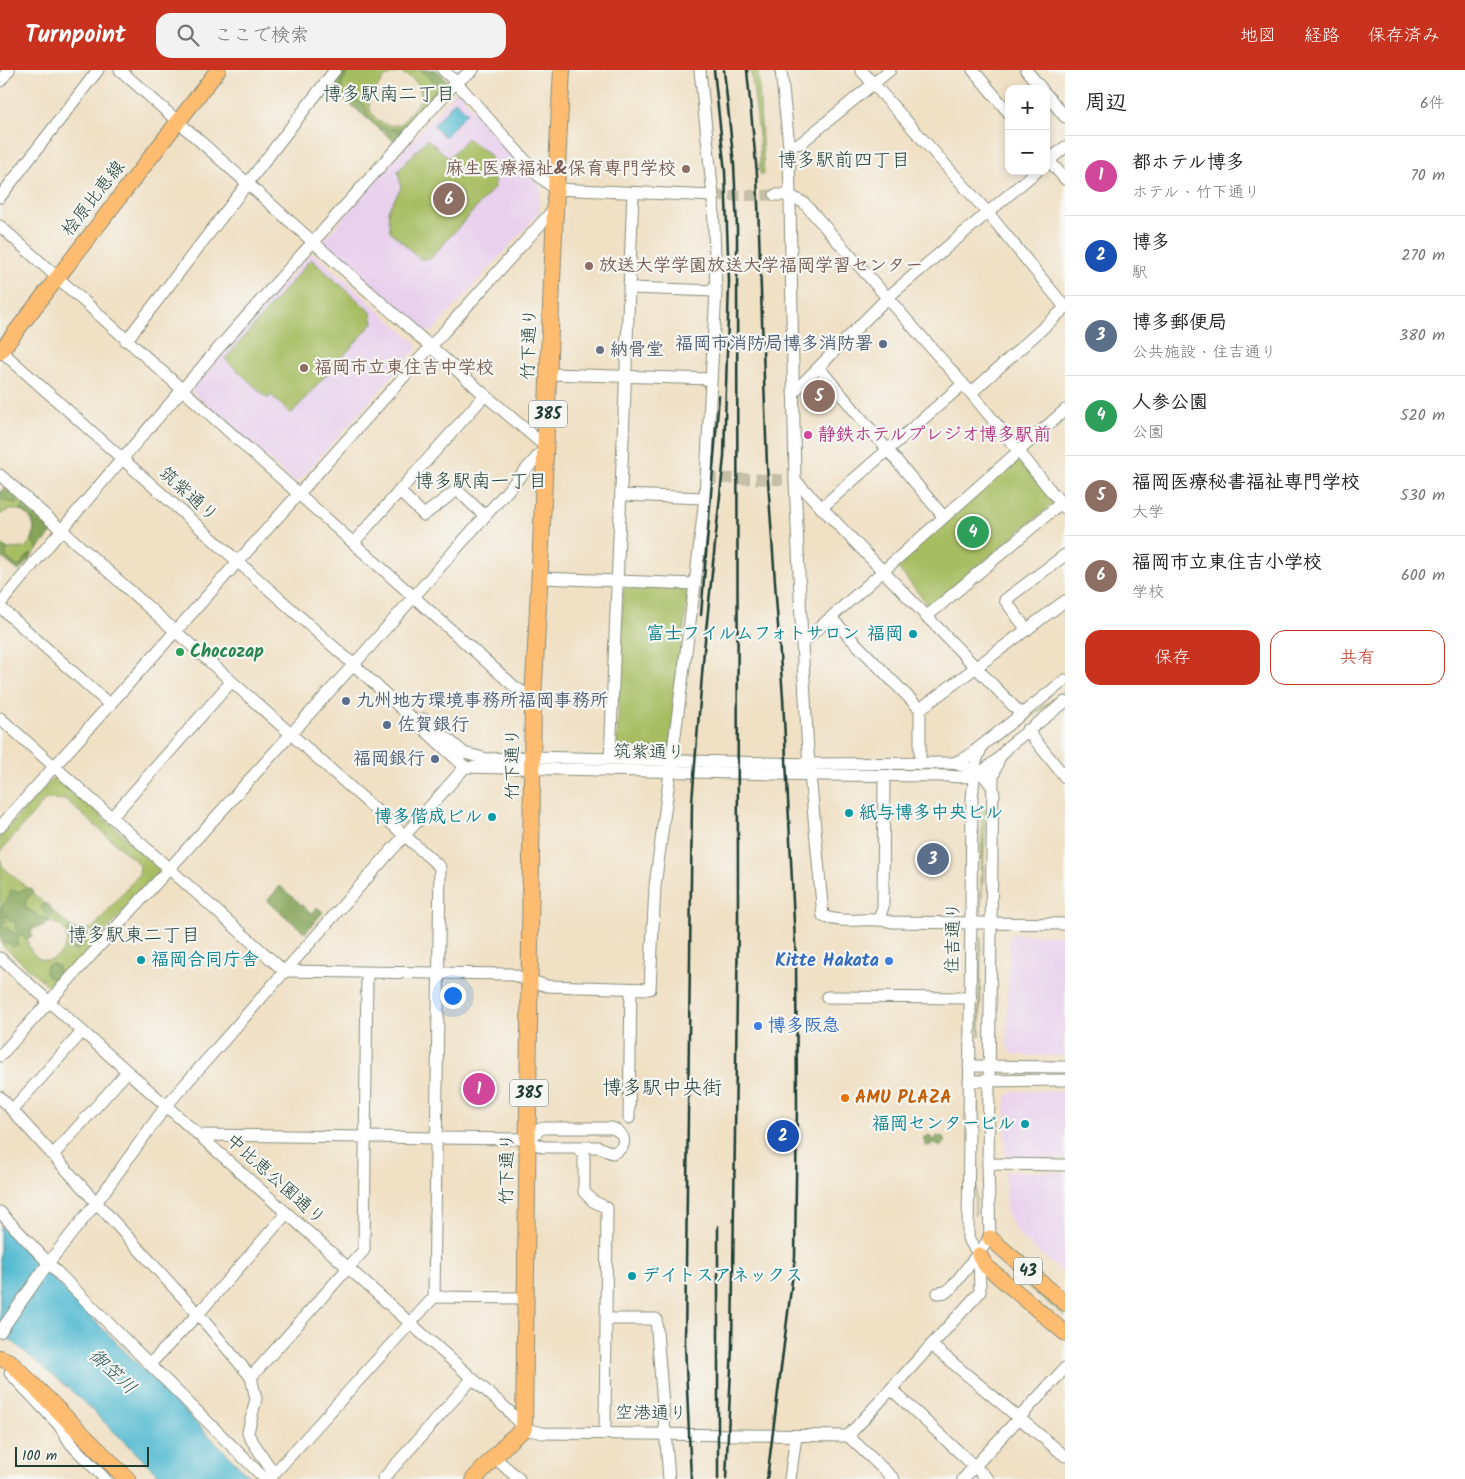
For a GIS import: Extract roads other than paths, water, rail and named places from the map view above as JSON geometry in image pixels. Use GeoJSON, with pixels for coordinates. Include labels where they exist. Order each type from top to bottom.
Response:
{"type":"FeatureCollection","features":[{"type":"Feature","properties":{"kind":"highway","name":"竹下通り"},"geometry":{"type":"LineString","coordinates":[[524,1430],[533,698],[550,374],[555,189],[562,70]]}},
{"type":"Feature","properties":{"kind":"highway"},"geometry":{"type":"LineString","coordinates":[[3,1361],[60,1419],[127,1479]]}},
{"type":"Feature","properties":{"kind":"highway"},"geometry":{"type":"LineString","coordinates":[[60,1419],[76,1440],[115,1479]]}},
{"type":"Feature","properties":{"kind":"highway"},"geometry":{"type":"LineString","coordinates":[[60,1419],[89,1430],[138,1479]]}},
{"type":"Feature","properties":{"kind":"highway"},"geometry":{"type":"LineString","coordinates":[[474,1479],[494,1457],[524,1430]]}},
{"type":"Feature","properties":{"kind":"main road","name":"桧原比恵線"},"geometry":{"type":"LineString","coordinates":[[0,351],[218,70]]}},
{"type":"Feature","properties":{"kind":"main road","name":"43"},"geometry":{"type":"LineString","coordinates":[[990,1238],[1065,1303]]}},
{"type":"Feature","properties":{"kind":"main road","name":"43"},"geometry":{"type":"LineString","coordinates":[[979,1255],[986,1266],[1065,1333]]}},
{"type":"Feature","properties":{"kind":"street"},"geometry":{"type":"LineString","coordinates":[[0,81],[9,70]]}},
{"type":"Feature","properties":{"kind":"street"},"geometry":{"type":"LineString","coordinates":[[0,197],[98,70]]}},
{"type":"Feature","properties":{"kind":"street"},"geometry":{"type":"LineString","coordinates":[[0,1056],[413,597],[546,446],[485,396],[120,70]]}},
{"type":"Feature","properties":{"kind":"street"},"geometry":{"type":"LineString","coordinates":[[126,341],[335,70]]}},
{"type":"Feature","properties":{"kind":"street"},"geometry":{"type":"LineString","coordinates":[[443,70],[456,82],[538,176],[555,189],[713,196]]}},
{"type":"Feature","properties":{"kind":"street"},"geometry":{"type":"LineString","coordinates":[[110,704],[0,605],[121,458],[182,389],[456,82],[473,70]]}},
{"type":"Feature","properties":{"kind":"street"},"geometry":{"type":"LineString","coordinates":[[0,718],[284,971],[514,974],[547,986],[650,989],[652,981],[655,886],[667,782],[672,766],[705,498],[716,291],[713,196],[700,70]]}},
{"type":"Feature","properties":{"kind":"street"},"geometry":{"type":"LineString","coordinates":[[782,70],[789,146],[795,480],[802,643],[810,769],[823,916],[832,920],[879,919],[892,922],[1065,924]]}},
{"type":"Feature","properties":{"kind":"street"},"geometry":{"type":"LineString","coordinates":[[821,508],[887,451],[967,389],[1065,307],[988,213],[860,70]]}},
{"type":"Feature","properties":{"kind":"street"},"geometry":{"type":"LineString","coordinates":[[789,146],[801,143],[890,70]]}},
{"type":"Feature","properties":{"kind":"street"},"geometry":{"type":"LineString","coordinates":[[973,70],[1005,108]]}},
{"type":"Feature","properties":{"kind":"street"},"geometry":{"type":"LineString","coordinates":[[1031,72],[1039,85]]}},
{"type":"Feature","properties":{"kind":"street"},"geometry":{"type":"LineString","coordinates":[[1050,99],[1065,117]]}},
{"type":"Feature","properties":{"kind":"street"},"geometry":{"type":"LineString","coordinates":[[1050,158],[1065,147]]}},
{"type":"Feature","properties":{"kind":"street"},"geometry":{"type":"LineString","coordinates":[[1050,163],[1065,179]]}},
{"type":"Feature","properties":{"kind":"street"},"geometry":{"type":"LineString","coordinates":[[793,393],[888,297],[1032,175]]}},
{"type":"Feature","properties":{"kind":"street"},"geometry":{"type":"LineString","coordinates":[[610,760],[633,193]]}},
{"type":"Feature","properties":{"kind":"street"},"geometry":{"type":"LineString","coordinates":[[775,195],[790,195],[804,203],[967,389],[1063,505],[926,617]]}},
{"type":"Feature","properties":{"kind":"street"},"geometry":{"type":"LineString","coordinates":[[0,827],[176,632],[429,345],[555,208]]}},
{"type":"Feature","properties":{"kind":"street"},"geometry":{"type":"LineString","coordinates":[[0,226],[413,597],[516,688],[533,698]]}},
{"type":"Feature","properties":{"kind":"street"},"geometry":{"type":"LineString","coordinates":[[630,288],[716,291]]}},
{"type":"Feature","properties":{"kind":"street","name":"筑紫通り"},"geometry":{"type":"LineString","coordinates":[[0,351],[353,664],[465,768],[610,760],[672,766]]}},
{"type":"Feature","properties":{"kind":"street"},"geometry":{"type":"LineString","coordinates":[[819,368],[943,516]]}},
{"type":"Feature","properties":{"kind":"street"},"geometry":{"type":"LineString","coordinates":[[550,374],[711,380]]}},
{"type":"Feature","properties":{"kind":"street"},"geometry":{"type":"LineString","coordinates":[[354,542],[485,396]]}},
{"type":"Feature","properties":{"kind":"street"},"geometry":{"type":"LineString","coordinates":[[802,643],[943,516],[1065,410]]}},
{"type":"Feature","properties":{"kind":"street"},"geometry":{"type":"LineString","coordinates":[[2,480],[61,530],[440,867],[434,1297],[269,1478]]}},
{"type":"Feature","properties":{"kind":"street"},"geometry":{"type":"LineString","coordinates":[[795,480],[1021,714]]}},
{"type":"Feature","properties":{"kind":"street"},"geometry":{"type":"LineString","coordinates":[[399,491],[424,515],[457,490],[485,516]]}},
{"type":"Feature","properties":{"kind":"street"},"geometry":{"type":"LineString","coordinates":[[621,495],[705,498]]}},
{"type":"Feature","properties":{"kind":"street"},"geometry":{"type":"LineString","coordinates":[[1027,630],[1005,600],[1065,555]]}},
{"type":"Feature","properties":{"kind":"street"},"geometry":{"type":"LineString","coordinates":[[540,578],[695,584]]}},
{"type":"Feature","properties":{"kind":"street"},"geometry":{"type":"LineString","coordinates":[[920,710],[1065,601]]}},
{"type":"Feature","properties":{"kind":"street"},"geometry":{"type":"LineString","coordinates":[[831,618],[920,710],[920,764]]}},
{"type":"Feature","properties":{"kind":"street","name":"筑紫通り"},"geometry":{"type":"LineString","coordinates":[[353,664],[359,663],[464,753],[487,759],[533,763],[810,769],[954,763],[978,774]]}},
{"type":"Feature","properties":{"kind":"street"},"geometry":{"type":"LineString","coordinates":[[954,763],[967,757],[982,746],[1065,680]]}},
{"type":"Feature","properties":{"kind":"street"},"geometry":{"type":"LineString","coordinates":[[112,817],[231,682]]}},
{"type":"Feature","properties":{"kind":"street"},"geometry":{"type":"LineString","coordinates":[[994,796],[992,786],[978,774],[999,758],[1027,730],[1065,702]]}},
{"type":"Feature","properties":{"kind":"street"},"geometry":{"type":"LineString","coordinates":[[1027,730],[1065,777]]}},
{"type":"Feature","properties":{"kind":"street","name":"住吉通り"},"geometry":{"type":"LineString","coordinates":[[979,1255],[968,1238],[969,1066],[972,798],[982,746]]}},
{"type":"Feature","properties":{"kind":"street"},"geometry":{"type":"LineString","coordinates":[[938,1293],[946,1292],[953,1286],[979,1255],[990,1238],[988,1164],[993,777],[999,758]]}},
{"type":"Feature","properties":{"kind":"street"},"geometry":{"type":"LineString","coordinates":[[0,1332],[49,1262],[96,1203],[166,1106],[465,768]]}},
{"type":"Feature","properties":{"kind":"street","name":"筑紫通り"},"geometry":{"type":"LineString","coordinates":[[810,769],[884,776],[978,774]]}},
{"type":"Feature","properties":{"kind":"street"},"geometry":{"type":"LineString","coordinates":[[879,919],[883,907],[884,776]]}},
{"type":"Feature","properties":{"kind":"street"},"geometry":{"type":"LineString","coordinates":[[954,776],[967,781],[972,798]]}},
{"type":"Feature","properties":{"kind":"street","name":"中比恵公園通り"},"geometry":{"type":"LineString","coordinates":[[0,958],[509,1411],[524,1430]]}},
{"type":"Feature","properties":{"kind":"street"},"geometry":{"type":"LineString","coordinates":[[251,1377],[364,1250],[367,973]]}},
{"type":"Feature","properties":{"kind":"street"},"geometry":{"type":"LineString","coordinates":[[629,1118],[631,988]]}},
{"type":"Feature","properties":{"kind":"street"},"geometry":{"type":"LineString","coordinates":[[828,997],[971,998]]}},
{"type":"Feature","properties":{"kind":"street"},"geometry":{"type":"LineString","coordinates":[[12,1110],[82,1032]]}},
{"type":"Feature","properties":{"kind":"street"},"geometry":{"type":"LineString","coordinates":[[969,1066],[1065,1067]]}},
{"type":"Feature","properties":{"kind":"street"},"geometry":{"type":"LineString","coordinates":[[53,1155],[127,1072]]}},
{"type":"Feature","properties":{"kind":"street"},"geometry":{"type":"LineString","coordinates":[[969,1081],[1065,1080]]}},
{"type":"Feature","properties":{"kind":"street"},"geometry":{"type":"LineString","coordinates":[[0,1097],[198,1314],[251,1377],[256,1398],[248,1432],[269,1478]]}},
{"type":"Feature","properties":{"kind":"street"},"geometry":{"type":"LineString","coordinates":[[199,1135],[529,1140],[543,1147],[598,1148],[612,1153],[620,1151],[624,1145],[624,1138],[620,1132],[612,1128],[540,1128],[529,1140]]}},
{"type":"Feature","properties":{"kind":"street"},"geometry":{"type":"LineString","coordinates":[[578,1147],[584,1156],[584,1192],[593,1201],[607,1208],[605,1433]]}},
{"type":"Feature","properties":{"kind":"street"},"geometry":{"type":"LineString","coordinates":[[988,1164],[1065,1165]]}},
{"type":"Feature","properties":{"kind":"street"},"geometry":{"type":"LineString","coordinates":[[0,1212],[57,1272],[150,1364],[269,1478]]}},
{"type":"Feature","properties":{"kind":"street"},"geometry":{"type":"LineString","coordinates":[[150,1364],[198,1314],[286,1214]]}},
{"type":"Feature","properties":{"kind":"street"},"geometry":{"type":"LineString","coordinates":[[894,1479],[848,1436],[980,1292],[979,1255]]}},
{"type":"Feature","properties":{"kind":"street"},"geometry":{"type":"LineString","coordinates":[[434,1297],[526,1298]]}},
{"type":"Feature","properties":{"kind":"street"},"geometry":{"type":"LineString","coordinates":[[607,1319],[656,1319],[669,1479]]}},
{"type":"Feature","properties":{"kind":"street"},"geometry":{"type":"LineString","coordinates":[[931,1345],[1065,1456]]}},
{"type":"Feature","properties":{"kind":"street"},"geometry":{"type":"LineString","coordinates":[[963,1479],[1065,1368]]}},
{"type":"Feature","properties":{"kind":"street"},"geometry":{"type":"LineString","coordinates":[[383,1479],[472,1379]]}},
{"type":"Feature","properties":{"kind":"street"},"geometry":{"type":"LineString","coordinates":[[891,1389],[988,1479]]}},
{"type":"Feature","properties":{"kind":"street"},"geometry":{"type":"LineString","coordinates":[[60,1419],[71,1444],[105,1479]]}},
{"type":"Feature","properties":{"kind":"street","name":"空港通り"},"geometry":{"type":"LineString","coordinates":[[524,1430],[543,1433],[848,1436]]}},
{"type":"Feature","properties":{"kind":"street"},"geometry":{"type":"LineString","coordinates":[[790,1479],[796,1436]]}},
{"type":"Feature","properties":{"kind":"street"},"geometry":{"type":"LineString","coordinates":[[494,1457],[519,1479]]}},
{"type":"Feature","properties":{"kind":"water"},"geometry":{"type":"Polygon","coordinates":[[[455,101],[467,112],[445,137],[433,126],[455,101]]]}},
{"type":"Feature","properties":{"kind":"water","name":"御笠川"},"geometry":{"type":"Polygon","coordinates":[[[0,1225],[252,1479],[163,1479],[75,1394],[0,1331],[0,1225]]]}},
{"type":"Feature","properties":{"kind":"tunnel"},"geometry":{"type":"LineString","coordinates":[[713,196],[775,195]]}},
{"type":"Feature","properties":{"kind":"tunnel"},"geometry":{"type":"LineString","coordinates":[[706,478],[795,480]]}},
{"type":"Feature","properties":{"kind":"railway"},"geometry":{"type":"LineString","coordinates":[[691,1479],[685,1343],[692,802],[704,650],[724,457],[729,282],[725,172],[714,70]]}},
{"type":"Feature","properties":{"kind":"railway"},"geometry":{"type":"LineString","coordinates":[[724,70],[734,165],[737,228],[738,919],[732,1346],[726,1479]]}},
{"type":"Feature","properties":{"kind":"railway"},"geometry":{"type":"LineString","coordinates":[[747,70],[757,174],[767,466],[783,698],[796,962],[795,1257],[767,1479]]}},
{"type":"Feature","properties":{"kind":"railway"},"geometry":{"type":"LineString","coordinates":[[701,615],[719,396]]}},
{"type":"Feature","properties":{"kind":"railway"},"geometry":{"type":"LineString","coordinates":[[718,1226],[718,1479]]}},
{"type":"Feature","properties":{"kind":"place","name":"麻生医療福祉&保育専門学校"},"geometry":{"type":"Point","coordinates":[686,169]}},
{"type":"Feature","properties":{"kind":"place","name":"福岡市立東住吉小学校"},"geometry":{"type":"Point","coordinates":[449,199]}},
{"type":"Feature","properties":{"kind":"place","name":"放送大学学園放送大学福岡学習センター"},"geometry":{"type":"Point","coordinates":[589,266]}},
{"type":"Feature","properties":{"kind":"place","name":"福岡市消防局博多消防署"},"geometry":{"type":"Point","coordinates":[883,344]}},
{"type":"Feature","properties":{"kind":"place","name":"納骨堂"},"geometry":{"type":"Point","coordinates":[600,350]}},
{"type":"Feature","properties":{"kind":"place","name":"福岡市立東住吉中学校"},"geometry":{"type":"Point","coordinates":[304,368]}},
{"type":"Feature","properties":{"kind":"place","name":"福岡医療秘書福祉専門学校"},"geometry":{"type":"Point","coordinates":[819,396]}},
{"type":"Feature","properties":{"kind":"place","name":"静鉄ホテルプレジオ博多駅前"},"geometry":{"type":"Point","coordinates":[808,435]}},
{"type":"Feature","properties":{"kind":"place","name":"人参公園"},"geometry":{"type":"Point","coordinates":[973,532]}},
{"type":"Feature","properties":{"kind":"place","name":"富士フイルムフォトサロン 福岡"},"geometry":{"type":"Point","coordinates":[913,634]}},
{"type":"Feature","properties":{"kind":"place","name":"Chocozap"},"geometry":{"type":"Point","coordinates":[180,652]}},
{"type":"Feature","properties":{"kind":"place","name":"九州地方環境事務所福岡事務所"},"geometry":{"type":"Point","coordinates":[346,701]}},
{"type":"Feature","properties":{"kind":"place","name":"佐賀銀行"},"geometry":{"type":"Point","coordinates":[387,725]}},
{"type":"Feature","properties":{"kind":"place","name":"福岡銀行"},"geometry":{"type":"Point","coordinates":[435,759]}},
{"type":"Feature","properties":{"kind":"place","name":"紙与博多中央ビル"},"geometry":{"type":"Point","coordinates":[849,813]}},
{"type":"Feature","properties":{"kind":"place","name":"博多偕成ビル"},"geometry":{"type":"Point","coordinates":[492,817]}},
{"type":"Feature","properties":{"kind":"place","name":"博多郵便局"},"geometry":{"type":"Point","coordinates":[933,859]}},
{"type":"Feature","properties":{"kind":"place","name":"福岡合同庁舎"},"geometry":{"type":"Point","coordinates":[141,960]}},
{"type":"Feature","properties":{"kind":"place","name":"Kitte Hakata"},"geometry":{"type":"Point","coordinates":[889,961]}},
{"type":"Feature","properties":{"kind":"place","name":"博多阪急"},"geometry":{"type":"Point","coordinates":[758,1026]}},
{"type":"Feature","properties":{"kind":"place","name":"都ホテル博多"},"geometry":{"type":"Point","coordinates":[479,1089]}},
{"type":"Feature","properties":{"kind":"place","name":"AMU PLAZA"},"geometry":{"type":"Point","coordinates":[845,1098]}},
{"type":"Feature","properties":{"kind":"place","name":"福岡センタービル"},"geometry":{"type":"Point","coordinates":[1025,1124]}},
{"type":"Feature","properties":{"kind":"place","name":"博多"},"geometry":{"type":"Point","coordinates":[783,1136]}},
{"type":"Feature","properties":{"kind":"place","name":"デイトスアネックス"},"geometry":{"type":"Point","coordinates":[632,1276]}},
{"type":"Feature","properties":{"kind":"district","name":"博多駅南二丁目"},"geometry":{"type":"Point","coordinates":[389,95]}},
{"type":"Feature","properties":{"kind":"district","name":"博多駅前四丁目"},"geometry":{"type":"Point","coordinates":[844,161]}},
{"type":"Feature","properties":{"kind":"district","name":"博多駅南一丁目"},"geometry":{"type":"Point","coordinates":[481,482]}},
{"type":"Feature","properties":{"kind":"district","name":"博多駅東二丁目"},"geometry":{"type":"Point","coordinates":[134,936]}},
{"type":"Feature","properties":{"kind":"district","name":"博多駅中央街"},"geometry":{"type":"Point","coordinates":[662,1089]}}]}
